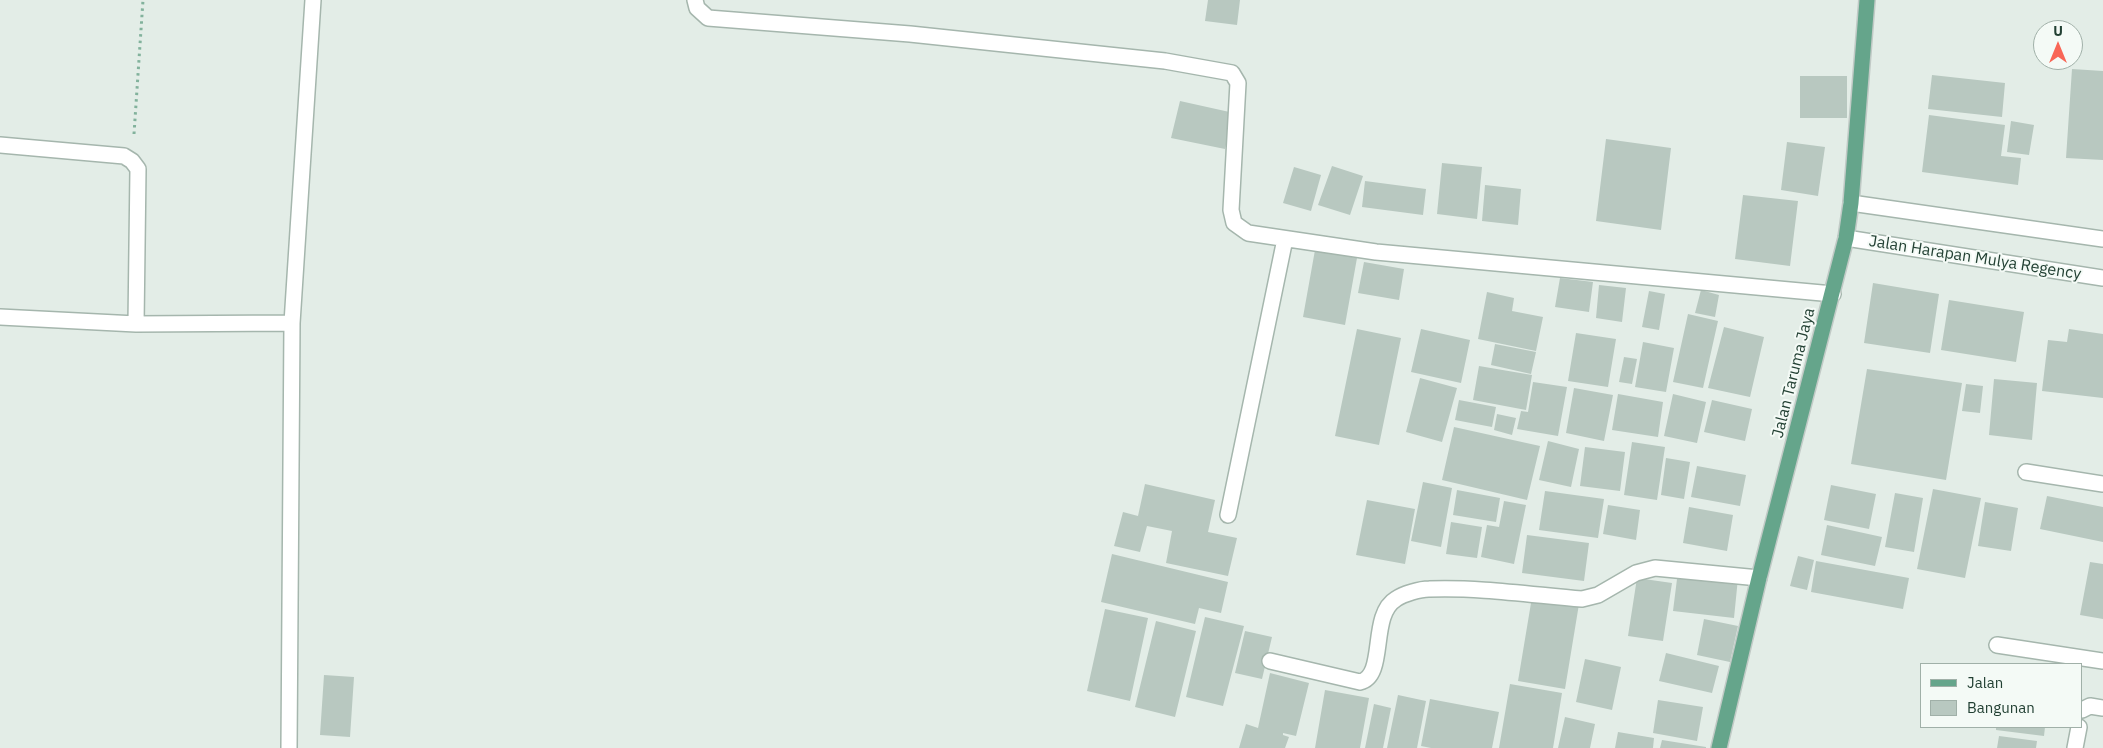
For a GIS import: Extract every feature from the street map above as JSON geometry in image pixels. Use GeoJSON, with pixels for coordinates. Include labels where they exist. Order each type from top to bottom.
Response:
{"type":"FeatureCollection","features":[{"type":"Feature","properties":{"kind":"main road","name":"Jalan Taruma Jaya"},"geometry":{"type":"LineString","coordinates":[[1720,748],[1759,578],[1846,238],[1851,204],[1867,0]]}},
{"type":"Feature","properties":{"kind":"street"},"geometry":{"type":"LineString","coordinates":[[289,748],[292,323],[313,0]]}},
{"type":"Feature","properties":{"kind":"street"},"geometry":{"type":"LineString","coordinates":[[694,0],[696,8],[708,18],[939,37],[1165,61],[1232,73],[1238,83],[1231,210],[1234,223],[1248,233],[1376,252],[1832,294]]}},
{"type":"Feature","properties":{"kind":"street"},"geometry":{"type":"LineString","coordinates":[[0,145],[124,156],[132,161],[138,169],[139,183],[136,324]]}},
{"type":"Feature","properties":{"kind":"street"},"geometry":{"type":"LineString","coordinates":[[1851,204],[2103,239]]}},
{"type":"Feature","properties":{"kind":"street","name":"Jalan Harapan Mulya Regency"},"geometry":{"type":"LineString","coordinates":[[1846,238],[2103,278]]}},
{"type":"Feature","properties":{"kind":"street"},"geometry":{"type":"LineString","coordinates":[[1228,514],[1285,239]]}},
{"type":"Feature","properties":{"kind":"street"},"geometry":{"type":"LineString","coordinates":[[0,317],[136,324],[292,323]]}},
{"type":"Feature","properties":{"kind":"street"},"geometry":{"type":"LineString","coordinates":[[2026,472],[2103,484]]}},
{"type":"Feature","properties":{"kind":"street"},"geometry":{"type":"LineString","coordinates":[[1270,661],[1360,682],[1365,681],[1373,672],[1382,616],[1395,599],[1426,589],[1582,598],[1598,595],[1636,573],[1655,568],[1759,578]]}},
{"type":"Feature","properties":{"kind":"street"},"geometry":{"type":"LineString","coordinates":[[1997,645],[2103,661]]}},
{"type":"Feature","properties":{"kind":"street"},"geometry":{"type":"LineString","coordinates":[[2075,748],[2079,728]]}},
{"type":"Feature","properties":{"kind":"path"},"geometry":{"type":"LineString","coordinates":[[132,161],[143,0]]}},
{"type":"Feature","properties":{"kind":"building"},"geometry":{"type":"Polygon","coordinates":[[[1208,0],[1240,0],[1237,25],[1205,21],[1208,0]]]}},
{"type":"Feature","properties":{"kind":"building"},"geometry":{"type":"Polygon","coordinates":[[[2072,70],[2103,71],[2103,160],[2066,158],[2072,70]]]}},
{"type":"Feature","properties":{"kind":"building"},"geometry":{"type":"Polygon","coordinates":[[[1932,75],[2005,83],[2002,117],[1928,109],[1932,75]]]}},
{"type":"Feature","properties":{"kind":"building"},"geometry":{"type":"Polygon","coordinates":[[[1800,76],[1847,76],[1847,118],[1800,118],[1800,76]]]}},
{"type":"Feature","properties":{"kind":"building"},"geometry":{"type":"Polygon","coordinates":[[[1180,101],[1234,113],[1225,149],[1171,138],[1180,101]]]}},
{"type":"Feature","properties":{"kind":"building"},"geometry":{"type":"Polygon","coordinates":[[[1929,115],[2005,125],[2001,156],[2021,158],[2018,185],[1922,172],[1929,115]]]}},
{"type":"Feature","properties":{"kind":"building"},"geometry":{"type":"Polygon","coordinates":[[[2011,121],[2034,125],[2029,155],[2007,152],[2011,121]]]}},
{"type":"Feature","properties":{"kind":"building"},"geometry":{"type":"Polygon","coordinates":[[[1606,139],[1671,148],[1661,230],[1596,221],[1606,139]]]}},
{"type":"Feature","properties":{"kind":"building"},"geometry":{"type":"Polygon","coordinates":[[[1787,142],[1825,147],[1818,196],[1781,190],[1787,142]]]}},
{"type":"Feature","properties":{"kind":"building"},"geometry":{"type":"Polygon","coordinates":[[[1442,163],[1482,167],[1477,219],[1437,214],[1442,163]]]}},
{"type":"Feature","properties":{"kind":"building"},"geometry":{"type":"Polygon","coordinates":[[[1332,166],[1363,176],[1350,215],[1318,205],[1332,166]]]}},
{"type":"Feature","properties":{"kind":"building"},"geometry":{"type":"Polygon","coordinates":[[[1294,167],[1321,175],[1311,211],[1283,203],[1294,167]]]}},
{"type":"Feature","properties":{"kind":"building"},"geometry":{"type":"Polygon","coordinates":[[[1365,181],[1426,189],[1423,215],[1362,207],[1365,181]]]}},
{"type":"Feature","properties":{"kind":"building"},"geometry":{"type":"Polygon","coordinates":[[[1485,185],[1521,189],[1518,225],[1482,221],[1485,185]]]}},
{"type":"Feature","properties":{"kind":"building"},"geometry":{"type":"Polygon","coordinates":[[[1743,195],[1798,201],[1790,266],[1735,259],[1743,195]]]}},
{"type":"Feature","properties":{"kind":"building"},"geometry":{"type":"Polygon","coordinates":[[[1315,250],[1357,258],[1345,325],[1303,317],[1315,250]]]}},
{"type":"Feature","properties":{"kind":"building"},"geometry":{"type":"Polygon","coordinates":[[[1364,262],[1404,269],[1399,300],[1358,293],[1364,262]]]}},
{"type":"Feature","properties":{"kind":"building"},"geometry":{"type":"Polygon","coordinates":[[[1560,278],[1593,282],[1589,312],[1555,307],[1560,278]]]}},
{"type":"Feature","properties":{"kind":"building"},"geometry":{"type":"Polygon","coordinates":[[[1873,283],[1939,294],[1930,353],[1864,343],[1873,283]]]}},
{"type":"Feature","properties":{"kind":"building"},"geometry":{"type":"Polygon","coordinates":[[[1599,285],[1626,288],[1622,322],[1596,318],[1599,285]]]}},
{"type":"Feature","properties":{"kind":"building"},"geometry":{"type":"Polygon","coordinates":[[[1701,290],[1719,295],[1715,317],[1695,313],[1701,290]]]}},
{"type":"Feature","properties":{"kind":"building"},"geometry":{"type":"Polygon","coordinates":[[[1649,291],[1665,294],[1659,330],[1642,327],[1649,291]]]}},
{"type":"Feature","properties":{"kind":"building"},"geometry":{"type":"Polygon","coordinates":[[[1487,292],[1514,298],[1512,311],[1543,317],[1536,351],[1478,339],[1487,292]]]}},
{"type":"Feature","properties":{"kind":"building"},"geometry":{"type":"Polygon","coordinates":[[[1949,300],[2024,312],[2016,362],[1941,350],[1949,300]]]}},
{"type":"Feature","properties":{"kind":"building"},"geometry":{"type":"Polygon","coordinates":[[[1688,314],[1718,321],[1703,388],[1673,382],[1688,314]]]}},
{"type":"Feature","properties":{"kind":"building"},"geometry":{"type":"Polygon","coordinates":[[[1724,327],[1764,337],[1750,397],[1708,388],[1724,327]]]}},
{"type":"Feature","properties":{"kind":"building"},"geometry":{"type":"Polygon","coordinates":[[[1357,329],[1401,338],[1379,445],[1335,436],[1357,329]]]}},
{"type":"Feature","properties":{"kind":"building"},"geometry":{"type":"Polygon","coordinates":[[[1421,329],[1470,340],[1461,383],[1411,372],[1421,329]]]}},
{"type":"Feature","properties":{"kind":"building"},"geometry":{"type":"Polygon","coordinates":[[[2069,329],[2103,334],[2103,398],[2042,391],[2048,340],[2067,342],[2069,329]]]}},
{"type":"Feature","properties":{"kind":"building"},"geometry":{"type":"Polygon","coordinates":[[[1576,333],[1616,339],[1608,387],[1568,381],[1576,333]]]}},
{"type":"Feature","properties":{"kind":"building"},"geometry":{"type":"Polygon","coordinates":[[[1643,342],[1674,348],[1666,392],[1635,387],[1643,342]]]}},
{"type":"Feature","properties":{"kind":"building"},"geometry":{"type":"Polygon","coordinates":[[[1495,344],[1536,352],[1531,374],[1491,365],[1495,344]]]}},
{"type":"Feature","properties":{"kind":"building"},"geometry":{"type":"Polygon","coordinates":[[[1624,357],[1637,359],[1632,384],[1619,382],[1624,357]]]}},
{"type":"Feature","properties":{"kind":"building"},"geometry":{"type":"Polygon","coordinates":[[[1479,366],[1532,375],[1526,410],[1473,400],[1479,366]]]}},
{"type":"Feature","properties":{"kind":"building"},"geometry":{"type":"Polygon","coordinates":[[[1867,369],[1962,383],[1946,480],[1851,464],[1867,369]]]}},
{"type":"Feature","properties":{"kind":"building"},"geometry":{"type":"Polygon","coordinates":[[[1420,378],[1457,388],[1442,442],[1406,432],[1420,378]]]}},
{"type":"Feature","properties":{"kind":"building"},"geometry":{"type":"Polygon","coordinates":[[[1994,379],[2037,383],[2032,440],[1989,435],[1994,379]]]}},
{"type":"Feature","properties":{"kind":"building"},"geometry":{"type":"Polygon","coordinates":[[[1533,382],[1567,387],[1558,436],[1517,429],[1521,411],[1528,412],[1533,382]]]}},
{"type":"Feature","properties":{"kind":"building"},"geometry":{"type":"Polygon","coordinates":[[[1966,384],[1983,386],[1980,413],[1962,411],[1966,384]]]}},
{"type":"Feature","properties":{"kind":"building"},"geometry":{"type":"Polygon","coordinates":[[[1574,388],[1613,395],[1604,441],[1566,433],[1574,388]]]}},
{"type":"Feature","properties":{"kind":"building"},"geometry":{"type":"Polygon","coordinates":[[[1618,394],[1663,402],[1658,437],[1612,430],[1618,394]]]}},
{"type":"Feature","properties":{"kind":"building"},"geometry":{"type":"Polygon","coordinates":[[[1673,394],[1706,402],[1697,443],[1664,436],[1673,394]]]}},
{"type":"Feature","properties":{"kind":"building"},"geometry":{"type":"Polygon","coordinates":[[[1459,400],[1496,407],[1492,427],[1455,420],[1459,400]]]}},
{"type":"Feature","properties":{"kind":"building"},"geometry":{"type":"Polygon","coordinates":[[[1712,400],[1752,409],[1745,441],[1704,432],[1712,400]]]}},
{"type":"Feature","properties":{"kind":"building"},"geometry":{"type":"Polygon","coordinates":[[[1497,414],[1516,418],[1512,435],[1494,430],[1497,414]]]}},
{"type":"Feature","properties":{"kind":"building"},"geometry":{"type":"Polygon","coordinates":[[[1454,427],[1540,446],[1527,500],[1442,480],[1454,427]]]}},
{"type":"Feature","properties":{"kind":"building"},"geometry":{"type":"Polygon","coordinates":[[[1548,441],[1579,449],[1571,487],[1539,480],[1548,441]]]}},
{"type":"Feature","properties":{"kind":"building"},"geometry":{"type":"Polygon","coordinates":[[[1632,442],[1665,447],[1657,500],[1624,495],[1632,442]]]}},
{"type":"Feature","properties":{"kind":"building"},"geometry":{"type":"Polygon","coordinates":[[[1585,447],[1625,452],[1620,491],[1580,486],[1585,447]]]}},
{"type":"Feature","properties":{"kind":"building"},"geometry":{"type":"Polygon","coordinates":[[[1666,458],[1690,462],[1684,499],[1661,495],[1666,458]]]}},
{"type":"Feature","properties":{"kind":"building"},"geometry":{"type":"Polygon","coordinates":[[[1697,466],[1746,475],[1740,506],[1691,497],[1697,466]]]}},
{"type":"Feature","properties":{"kind":"building"},"geometry":{"type":"Polygon","coordinates":[[[1423,482],[1452,488],[1441,547],[1411,541],[1423,482]]]}},
{"type":"Feature","properties":{"kind":"building"},"geometry":{"type":"Polygon","coordinates":[[[1145,484],[1215,500],[1208,532],[1237,538],[1228,576],[1166,563],[1172,531],[1147,526],[1140,552],[1114,546],[1123,512],[1138,516],[1145,484]]]}},
{"type":"Feature","properties":{"kind":"building"},"geometry":{"type":"Polygon","coordinates":[[[1831,485],[1876,494],[1869,529],[1824,520],[1831,485]]]}},
{"type":"Feature","properties":{"kind":"building"},"geometry":{"type":"Polygon","coordinates":[[[1933,489],[1981,498],[1965,578],[1917,569],[1933,489]]]}},
{"type":"Feature","properties":{"kind":"building"},"geometry":{"type":"Polygon","coordinates":[[[1457,490],[1500,498],[1496,522],[1453,515],[1457,490]]]}},
{"type":"Feature","properties":{"kind":"building"},"geometry":{"type":"Polygon","coordinates":[[[1545,491],[1604,499],[1598,538],[1539,530],[1545,491]]]}},
{"type":"Feature","properties":{"kind":"building"},"geometry":{"type":"Polygon","coordinates":[[[1895,493],[1923,498],[1914,552],[1885,547],[1895,493]]]}},
{"type":"Feature","properties":{"kind":"building"},"geometry":{"type":"Polygon","coordinates":[[[2047,496],[2103,507],[2103,542],[2040,529],[2047,496]]]}},
{"type":"Feature","properties":{"kind":"building"},"geometry":{"type":"Polygon","coordinates":[[[1367,500],[1415,509],[1405,564],[1356,555],[1367,500]]]}},
{"type":"Feature","properties":{"kind":"building"},"geometry":{"type":"Polygon","coordinates":[[[1504,501],[1526,505],[1514,564],[1481,557],[1487,525],[1499,527],[1504,501]]]}},
{"type":"Feature","properties":{"kind":"building"},"geometry":{"type":"Polygon","coordinates":[[[1985,502],[2018,508],[2011,551],[1978,546],[1985,502]]]}},
{"type":"Feature","properties":{"kind":"building"},"geometry":{"type":"Polygon","coordinates":[[[1608,505],[1640,510],[1636,540],[1603,534],[1608,505]]]}},
{"type":"Feature","properties":{"kind":"building"},"geometry":{"type":"Polygon","coordinates":[[[1689,507],[1733,515],[1727,551],[1683,543],[1689,507]]]}},
{"type":"Feature","properties":{"kind":"building"},"geometry":{"type":"Polygon","coordinates":[[[1451,522],[1482,527],[1477,558],[1446,554],[1451,522]]]}},
{"type":"Feature","properties":{"kind":"building"},"geometry":{"type":"Polygon","coordinates":[[[1827,525],[1882,537],[1875,566],[1821,555],[1827,525]]]}},
{"type":"Feature","properties":{"kind":"building"},"geometry":{"type":"Polygon","coordinates":[[[1527,535],[1589,543],[1584,581],[1522,573],[1527,535]]]}},
{"type":"Feature","properties":{"kind":"building"},"geometry":{"type":"Polygon","coordinates":[[[1112,554],[1228,582],[1221,613],[1199,608],[1195,624],[1101,602],[1112,554]]]}},
{"type":"Feature","properties":{"kind":"building"},"geometry":{"type":"Polygon","coordinates":[[[1798,556],[1814,560],[1807,590],[1790,586],[1798,556]]]}},
{"type":"Feature","properties":{"kind":"building"},"geometry":{"type":"Polygon","coordinates":[[[1816,561],[1909,578],[1903,609],[1811,592],[1816,561]]]}},
{"type":"Feature","properties":{"kind":"building"},"geometry":{"type":"Polygon","coordinates":[[[2090,562],[2103,564],[2103,619],[2080,615],[2090,562]]]}},
{"type":"Feature","properties":{"kind":"building"},"geometry":{"type":"Polygon","coordinates":[[[1678,571],[1738,578],[1734,618],[1673,611],[1678,571]]]}},
{"type":"Feature","properties":{"kind":"building"},"geometry":{"type":"Polygon","coordinates":[[[1637,578],[1672,583],[1663,641],[1628,636],[1637,578]]]}},
{"type":"Feature","properties":{"kind":"building"},"geometry":{"type":"Polygon","coordinates":[[[1532,597],[1579,604],[1565,689],[1518,681],[1532,597]]]}},
{"type":"Feature","properties":{"kind":"building"},"geometry":{"type":"Polygon","coordinates":[[[1105,609],[1148,618],[1130,701],[1087,691],[1105,609]]]}},
{"type":"Feature","properties":{"kind":"building"},"geometry":{"type":"Polygon","coordinates":[[[1205,617],[1244,626],[1223,706],[1186,697],[1205,617]]]}},
{"type":"Feature","properties":{"kind":"building"},"geometry":{"type":"Polygon","coordinates":[[[1704,619],[1738,626],[1730,662],[1697,655],[1704,619]]]}},
{"type":"Feature","properties":{"kind":"building"},"geometry":{"type":"Polygon","coordinates":[[[1156,621],[1196,631],[1175,717],[1135,707],[1156,621]]]}},
{"type":"Feature","properties":{"kind":"building"},"geometry":{"type":"Polygon","coordinates":[[[1245,631],[1272,637],[1262,679],[1235,673],[1245,631]]]}},
{"type":"Feature","properties":{"kind":"building"},"geometry":{"type":"Polygon","coordinates":[[[1666,653],[1719,666],[1712,693],[1659,681],[1666,653]]]}},
{"type":"Feature","properties":{"kind":"building"},"geometry":{"type":"Polygon","coordinates":[[[1585,659],[1621,667],[1612,710],[1576,702],[1585,659]]]}},
{"type":"Feature","properties":{"kind":"building"},"geometry":{"type":"Polygon","coordinates":[[[1270,673],[1309,683],[1296,736],[1283,733],[1283,735],[1289,737],[1285,748],[1239,748],[1246,724],[1258,728],[1270,673]]]}},
{"type":"Feature","properties":{"kind":"building"},"geometry":{"type":"Polygon","coordinates":[[[324,675],[354,677],[350,737],[320,735],[324,675]]]}},
{"type":"Feature","properties":{"kind":"building"},"geometry":{"type":"Polygon","coordinates":[[[1510,684],[1562,693],[1553,748],[1499,748],[1510,684]]]}},
{"type":"Feature","properties":{"kind":"building"},"geometry":{"type":"Polygon","coordinates":[[[1325,690],[1369,698],[1360,748],[1315,748],[1325,690]]]}},
{"type":"Feature","properties":{"kind":"building"},"geometry":{"type":"Polygon","coordinates":[[[1398,695],[1426,701],[1417,748],[1387,748],[1398,695]]]}},
{"type":"Feature","properties":{"kind":"building"},"geometry":{"type":"Polygon","coordinates":[[[1430,699],[1499,712],[1492,748],[1431,748],[1421,746],[1430,699]]]}},
{"type":"Feature","properties":{"kind":"building"},"geometry":{"type":"Polygon","coordinates":[[[1658,700],[1703,707],[1697,741],[1653,733],[1658,700]]]}},
{"type":"Feature","properties":{"kind":"building"},"geometry":{"type":"Polygon","coordinates":[[[1374,704],[1391,708],[1383,748],[1365,748],[1374,704]]]}},
{"type":"Feature","properties":{"kind":"building"},"geometry":{"type":"Polygon","coordinates":[[[1565,717],[1595,724],[1590,748],[1558,748],[1565,717]]]}},
{"type":"Feature","properties":{"kind":"building"},"geometry":{"type":"Polygon","coordinates":[[[1996,728],[2045,728],[2044,736],[1996,730],[1996,728]]]}},
{"type":"Feature","properties":{"kind":"building"},"geometry":{"type":"Polygon","coordinates":[[[1618,732],[1654,738],[1653,748],[1615,748],[1618,732]]]}},
{"type":"Feature","properties":{"kind":"building"},"geometry":{"type":"Polygon","coordinates":[[[1999,736],[2037,741],[2036,748],[1997,748],[1999,736]]]}},
{"type":"Feature","properties":{"kind":"building"},"geometry":{"type":"Polygon","coordinates":[[[1662,740],[1706,747],[1706,748],[1660,748],[1662,740]]]}}]}
